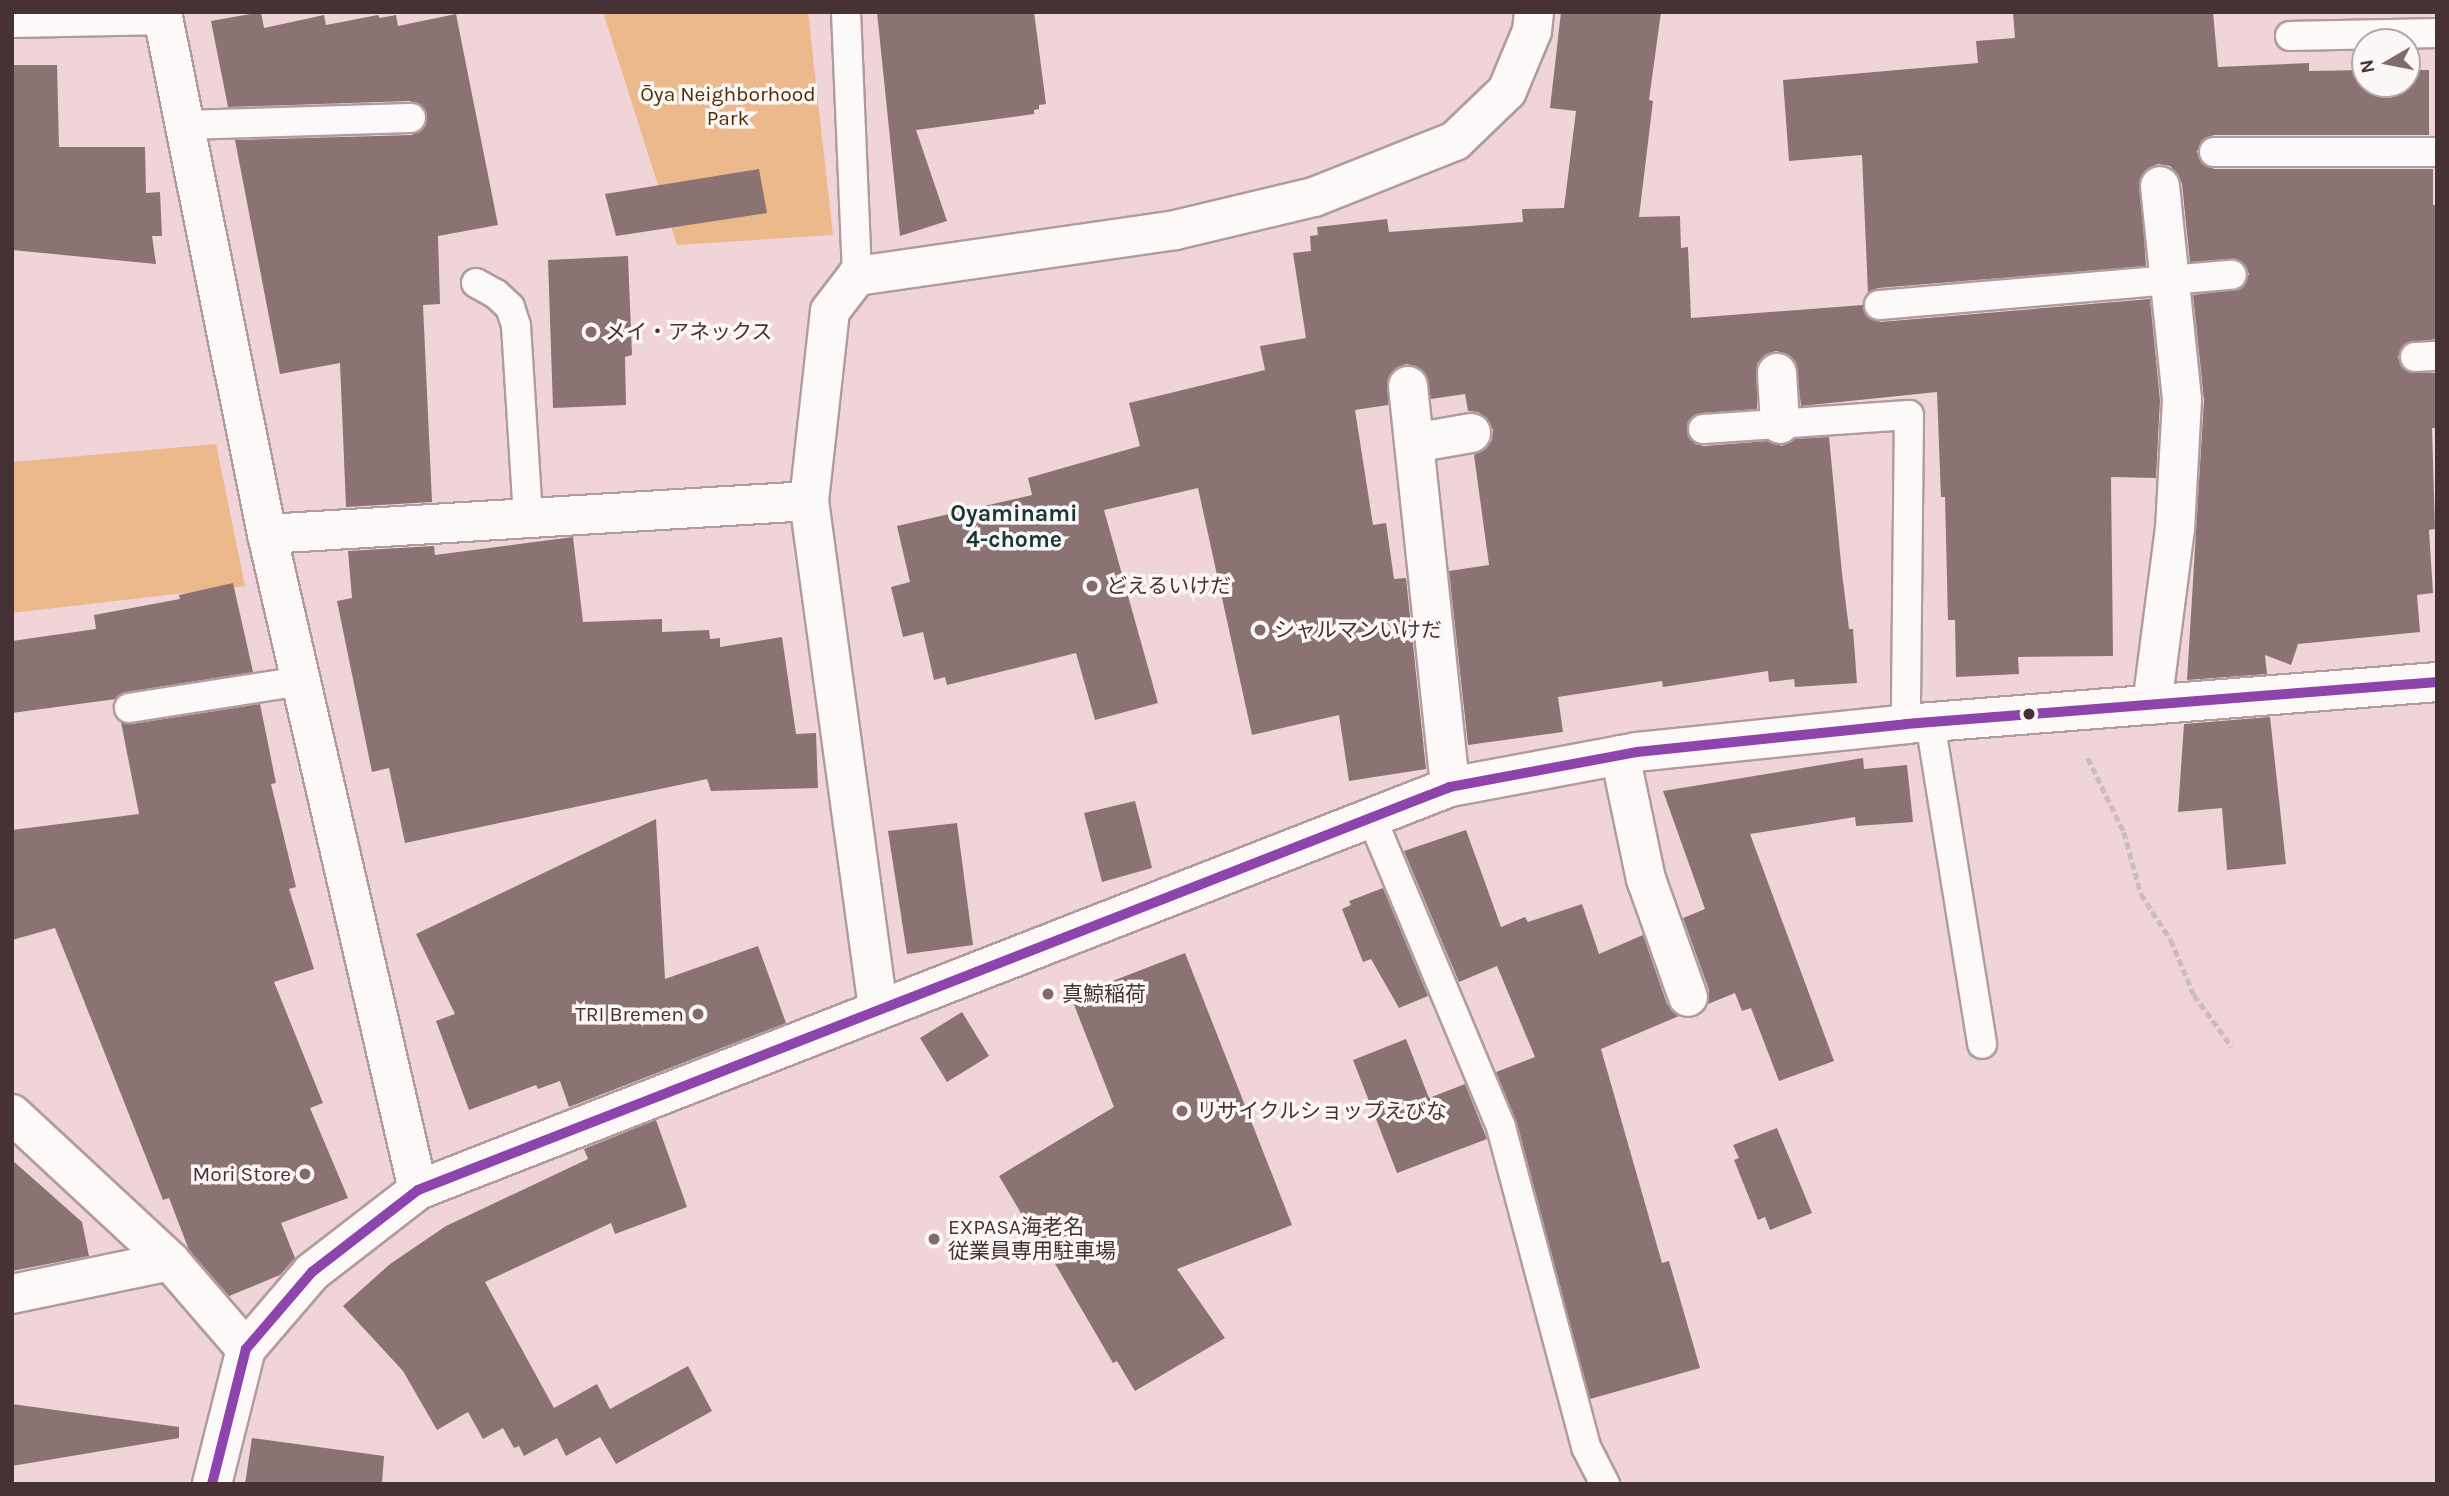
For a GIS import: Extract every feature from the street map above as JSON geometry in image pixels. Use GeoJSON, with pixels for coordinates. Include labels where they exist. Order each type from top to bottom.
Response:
{"type":"FeatureCollection","features":[{"type":"Feature","properties":{"kind":"street"},"geometry":{"type":"LineString","coordinates":[[878,1008],[809,501],[830,311],[857,276],[1175,230],[1327,192],[1455,141],[1507,91],[1532,31],[1534,12]]}},
{"type":"Feature","properties":{"kind":"street"},"geometry":{"type":"LineString","coordinates":[[12,18],[162,14],[267,534],[418,1190]]}},
{"type":"Feature","properties":{"kind":"street"},"geometry":{"type":"LineString","coordinates":[[2152,705],[2175,529],[2182,399],[2160,186]]}},
{"type":"Feature","properties":{"kind":"street"},"geometry":{"type":"LineString","coordinates":[[1777,373],[1780,424]]}},
{"type":"Feature","properties":{"kind":"street"},"geometry":{"type":"LineString","coordinates":[[1408,386],[1450,787]]}},
{"type":"Feature","properties":{"kind":"street"},"geometry":{"type":"LineString","coordinates":[[1414,443],[1471,433]]}},
{"type":"Feature","properties":{"kind":"street"},"geometry":{"type":"LineString","coordinates":[[267,534],[809,501]]}},
{"type":"Feature","properties":{"kind":"street"},"geometry":{"type":"LineString","coordinates":[[212,1484],[246,1349],[312,1272],[418,1190],[878,1008],[1450,787],[1620,755],[1918,723],[2437,681]]}},
{"type":"Feature","properties":{"kind":"street"},"geometry":{"type":"LineString","coordinates":[[1620,755],[1646,879],[1688,997]]}},
{"type":"Feature","properties":{"kind":"street"},"geometry":{"type":"LineString","coordinates":[[12,1114],[170,1261],[246,1349]]}},
{"type":"Feature","properties":{"kind":"street"},"geometry":{"type":"LineString","coordinates":[[12,1294],[170,1261]]}},
{"type":"Feature","properties":{"kind":"lane"},"geometry":{"type":"LineString","coordinates":[[846,12],[857,276]]}},
{"type":"Feature","properties":{"kind":"lane"},"geometry":{"type":"LineString","coordinates":[[2290,36],[2437,33]]}},
{"type":"Feature","properties":{"kind":"lane"},"geometry":{"type":"LineString","coordinates":[[184,125],[411,118]]}},
{"type":"Feature","properties":{"kind":"lane"},"geometry":{"type":"LineString","coordinates":[[2214,152],[2437,152]]}},
{"type":"Feature","properties":{"kind":"lane"},"geometry":{"type":"LineString","coordinates":[[1879,305],[2232,275]]}},
{"type":"Feature","properties":{"kind":"lane"},"geometry":{"type":"LineString","coordinates":[[475,283],[496,294],[510,307],[516,326],[528,518]]}},
{"type":"Feature","properties":{"kind":"lane"},"geometry":{"type":"LineString","coordinates":[[1703,429],[1909,415],[1918,723],[1982,1044]]}},
{"type":"Feature","properties":{"kind":"lane"},"geometry":{"type":"LineString","coordinates":[[129,708],[302,681]]}},
{"type":"Feature","properties":{"kind":"lane"},"geometry":{"type":"LineString","coordinates":[[1371,816],[1501,1127],[1586,1447],[1605,1484]]}},
{"type":"Feature","properties":{"kind":"path"},"geometry":{"type":"LineString","coordinates":[[2073,711],[2082,747],[2124,832],[2141,894],[2171,940],[2194,995],[2232,1047]]}},
{"type":"Feature","properties":{"kind":"green space","name":"Ōya Neighborhood Park"},"geometry":{"type":"Polygon","coordinates":[[[603,12],[808,12],[833,235],[677,245],[603,12]]]}},
{"type":"Feature","properties":{"kind":"green space"},"geometry":{"type":"Polygon","coordinates":[[[216,444],[245,586],[12,613],[12,462],[216,444]]]}},
{"type":"Feature","properties":{"kind":"building"},"geometry":{"type":"Polygon","coordinates":[[[261,12],[264,28],[324,15],[326,25],[378,15],[380,18],[396,15],[398,26],[456,14],[498,225],[438,236],[440,304],[423,305],[432,502],[346,507],[340,363],[280,374],[235,140],[412,135],[426,125],[425,110],[410,101],[228,107],[211,21],[261,12]]]}},
{"type":"Feature","properties":{"kind":"building"},"geometry":{"type":"Polygon","coordinates":[[[877,12],[1034,12],[1046,104],[1039,105],[1034,114],[916,130],[947,221],[900,236],[877,12]]]}},
{"type":"Feature","properties":{"kind":"building"},"geometry":{"type":"Polygon","coordinates":[[[1561,12],[1661,12],[1649,100],[1653,101],[1639,217],[1680,216],[1681,248],[1688,247],[1691,318],[1863,305],[1866,315],[1880,322],[2150,299],[2160,400],[2156,478],[2111,477],[2113,656],[2018,657],[2019,674],[1956,677],[1955,620],[1948,620],[1945,497],[1941,497],[1937,392],[1801,406],[1796,362],[1787,354],[1776,351],[1766,354],[1757,364],[1757,409],[1701,413],[1688,421],[1687,431],[1695,444],[1704,446],[1768,441],[1782,446],[1795,439],[1829,437],[1842,573],[1849,629],[1853,629],[1857,683],[1795,687],[1794,679],[1769,682],[1768,671],[1663,687],[1662,681],[1558,697],[1563,732],[1468,745],[1449,571],[1489,565],[1474,455],[1486,449],[1492,440],[1493,430],[1487,418],[1478,412],[1468,411],[1465,394],[1431,399],[1425,373],[1416,366],[1406,364],[1396,368],[1388,378],[1388,405],[1355,410],[1373,525],[1386,523],[1394,579],[1406,578],[1426,769],[1349,781],[1339,715],[1252,735],[1198,488],[1104,510],[1158,703],[1095,720],[1076,653],[947,685],[945,677],[934,680],[923,632],[903,637],[891,587],[910,582],[897,526],[1032,495],[1028,478],[1140,446],[1129,403],[1265,370],[1260,346],[1306,338],[1293,253],[1311,251],[1310,236],[1318,235],[1317,227],[1387,219],[1389,232],[1523,222],[1522,209],[1564,208],[1576,111],[1550,108],[1561,12]]]}},
{"type":"Feature","properties":{"kind":"building"},"geometry":{"type":"Polygon","coordinates":[[[2013,12],[2213,12],[2218,67],[2309,63],[2309,71],[2351,70],[2351,98],[2421,98],[2421,70],[2429,70],[2429,135],[2214,135],[2205,138],[2197,151],[2200,161],[2214,169],[2433,169],[2433,205],[2437,205],[2437,339],[2407,343],[2398,357],[2401,366],[2408,372],[2437,373],[2437,428],[2432,428],[2435,529],[2429,530],[2433,593],[2417,595],[2420,632],[2298,644],[2291,665],[2265,655],[2267,674],[2187,680],[2204,400],[2193,295],[2241,289],[2249,274],[2245,265],[2238,260],[2190,262],[2182,184],[2178,174],[2170,166],[2158,164],[2148,168],[2140,178],[2146,266],[1878,288],[1868,293],[1862,155],[1789,161],[1783,80],[1978,63],[1976,41],[2015,38],[2013,12]]]}},
{"type":"Feature","properties":{"kind":"building"},"geometry":{"type":"Polygon","coordinates":[[[12,65],[57,65],[59,147],[145,147],[146,193],[160,192],[162,236],[152,236],[156,264],[12,250],[12,65]]]}},
{"type":"Feature","properties":{"kind":"building"},"geometry":{"type":"Polygon","coordinates":[[[759,169],[767,213],[616,236],[605,194],[759,169]]]}},
{"type":"Feature","properties":{"kind":"building","name":"メイ・アネックス"},"geometry":{"type":"Polygon","coordinates":[[[628,256],[632,355],[625,357],[626,405],[553,408],[548,260],[628,256]]]}},
{"type":"Feature","properties":{"kind":"building"},"geometry":{"type":"Polygon","coordinates":[[[573,537],[583,622],[662,619],[662,632],[709,630],[710,639],[720,638],[720,647],[782,637],[796,734],[816,733],[818,788],[711,791],[707,779],[405,843],[389,768],[372,772],[337,601],[352,598],[348,551],[434,546],[435,555],[573,537]]]}},
{"type":"Feature","properties":{"kind":"building"},"geometry":{"type":"Polygon","coordinates":[[[233,583],[253,672],[126,692],[116,699],[12,713],[12,641],[96,629],[94,615],[180,599],[179,595],[233,583]]]}},
{"type":"Feature","properties":{"kind":"building"},"geometry":{"type":"Polygon","coordinates":[[[260,704],[276,783],[271,784],[296,887],[289,889],[314,969],[274,982],[323,1103],[310,1108],[348,1198],[281,1223],[295,1258],[280,1275],[229,1296],[189,1250],[169,1198],[163,1200],[55,928],[12,940],[12,830],[139,814],[121,722],[132,724],[260,704]]]}},
{"type":"Feature","properties":{"kind":"building"},"geometry":{"type":"Polygon","coordinates":[[[2270,717],[2286,864],[2227,870],[2222,808],[2178,812],[2184,724],[2270,717]]]}},
{"type":"Feature","properties":{"kind":"building"},"geometry":{"type":"Polygon","coordinates":[[[1863,758],[1864,769],[1907,765],[1913,822],[1856,826],[1855,817],[1750,834],[1834,1061],[1779,1081],[1751,1008],[1742,1011],[1735,993],[1708,1004],[1709,990],[1683,918],[1705,909],[1663,791],[1863,758]]]}},
{"type":"Feature","properties":{"kind":"building"},"geometry":{"type":"Polygon","coordinates":[[[1135,801],[1152,868],[1102,882],[1084,813],[1135,801]]]}},
{"type":"Feature","properties":{"kind":"building"},"geometry":{"type":"Polygon","coordinates":[[[656,819],[665,979],[758,946],[786,1023],[569,1107],[560,1081],[538,1089],[536,1085],[469,1110],[436,1021],[455,1014],[416,934],[656,819]]]}},
{"type":"Feature","properties":{"kind":"building"},"geometry":{"type":"Polygon","coordinates":[[[957,823],[973,945],[907,954],[888,831],[957,823]]]}},
{"type":"Feature","properties":{"kind":"building"},"geometry":{"type":"Polygon","coordinates":[[[1466,830],[1501,927],[1525,917],[1528,922],[1582,904],[1599,954],[1643,935],[1667,1004],[1679,1016],[1601,1049],[1662,1263],[1669,1261],[1700,1368],[1590,1399],[1517,1123],[1496,1072],[1535,1057],[1497,966],[1459,982],[1404,851],[1466,830]]]}},
{"type":"Feature","properties":{"kind":"building"},"geometry":{"type":"Polygon","coordinates":[[[1383,888],[1428,996],[1399,1008],[1371,959],[1363,962],[1342,909],[1351,905],[1349,901],[1383,888]]]}},
{"type":"Feature","properties":{"kind":"building"},"geometry":{"type":"Polygon","coordinates":[[[1185,953],[1292,1225],[1177,1269],[1225,1338],[1135,1391],[1117,1361],[1113,1363],[1047,1250],[1044,1252],[999,1176],[1114,1107],[1071,997],[1185,953]]]}},
{"type":"Feature","properties":{"kind":"building"},"geometry":{"type":"Polygon","coordinates":[[[962,1012],[989,1056],[947,1082],[920,1038],[962,1012]]]}},
{"type":"Feature","properties":{"kind":"building"},"geometry":{"type":"Polygon","coordinates":[[[1406,1039],[1429,1098],[1465,1084],[1487,1139],[1397,1173],[1353,1060],[1406,1039]]]}},
{"type":"Feature","properties":{"kind":"building"},"geometry":{"type":"Polygon","coordinates":[[[656,1120],[687,1207],[615,1234],[611,1223],[485,1282],[554,1408],[597,1384],[610,1409],[688,1366],[712,1411],[616,1464],[600,1437],[566,1456],[557,1438],[524,1456],[519,1446],[514,1448],[503,1428],[483,1439],[468,1412],[437,1430],[403,1371],[343,1306],[390,1264],[446,1226],[588,1159],[584,1149],[656,1120]]]}},
{"type":"Feature","properties":{"kind":"building"},"geometry":{"type":"Polygon","coordinates":[[[1777,1128],[1812,1213],[1770,1230],[1765,1217],[1758,1220],[1734,1160],[1739,1158],[1733,1145],[1777,1128]]]}},
{"type":"Feature","properties":{"kind":"building"},"geometry":{"type":"Polygon","coordinates":[[[12,1160],[82,1222],[89,1256],[12,1271],[12,1160]]]}},
{"type":"Feature","properties":{"kind":"building"},"geometry":{"type":"Polygon","coordinates":[[[12,1404],[179,1427],[179,1438],[12,1466],[12,1404]]]}},
{"type":"Feature","properties":{"kind":"building"},"geometry":{"type":"Polygon","coordinates":[[[252,1438],[384,1456],[382,1484],[245,1484],[252,1438]]]}},
{"type":"Feature","properties":{"kind":"transit line"},"geometry":{"type":"LineString","coordinates":[[212,1484],[246,1349],[312,1272],[418,1190],[1450,787],[1637,752],[1906,724],[2437,682]]}},
{"type":"Feature","properties":{"kind":"place","name":"メイ・アネックス"},"geometry":{"type":"Point","coordinates":[591,332]}},
{"type":"Feature","properties":{"kind":"place","name":"どえるいけだ"},"geometry":{"type":"Point","coordinates":[1092,586]}},
{"type":"Feature","properties":{"kind":"place","name":"シャルマンいけだ"},"geometry":{"type":"Point","coordinates":[1260,630]}},
{"type":"Feature","properties":{"kind":"place","name":"真鯨稲荷"},"geometry":{"type":"Point","coordinates":[1048,994]}},
{"type":"Feature","properties":{"kind":"place","name":"TRI Bremen"},"geometry":{"type":"Point","coordinates":[698,1014]}},
{"type":"Feature","properties":{"kind":"place","name":"リサイクルショップえびな"},"geometry":{"type":"Point","coordinates":[1182,1111]}},
{"type":"Feature","properties":{"kind":"place","name":"Mori Store"},"geometry":{"type":"Point","coordinates":[305,1174]}},
{"type":"Feature","properties":{"kind":"place","name":"EXPASA海老名 従業員専用駐車場"},"geometry":{"type":"Point","coordinates":[934,1239]}},
{"type":"Feature","properties":{"kind":"district","name":"Oyaminami 4-chome"},"geometry":{"type":"Point","coordinates":[1014,527]}}]}
